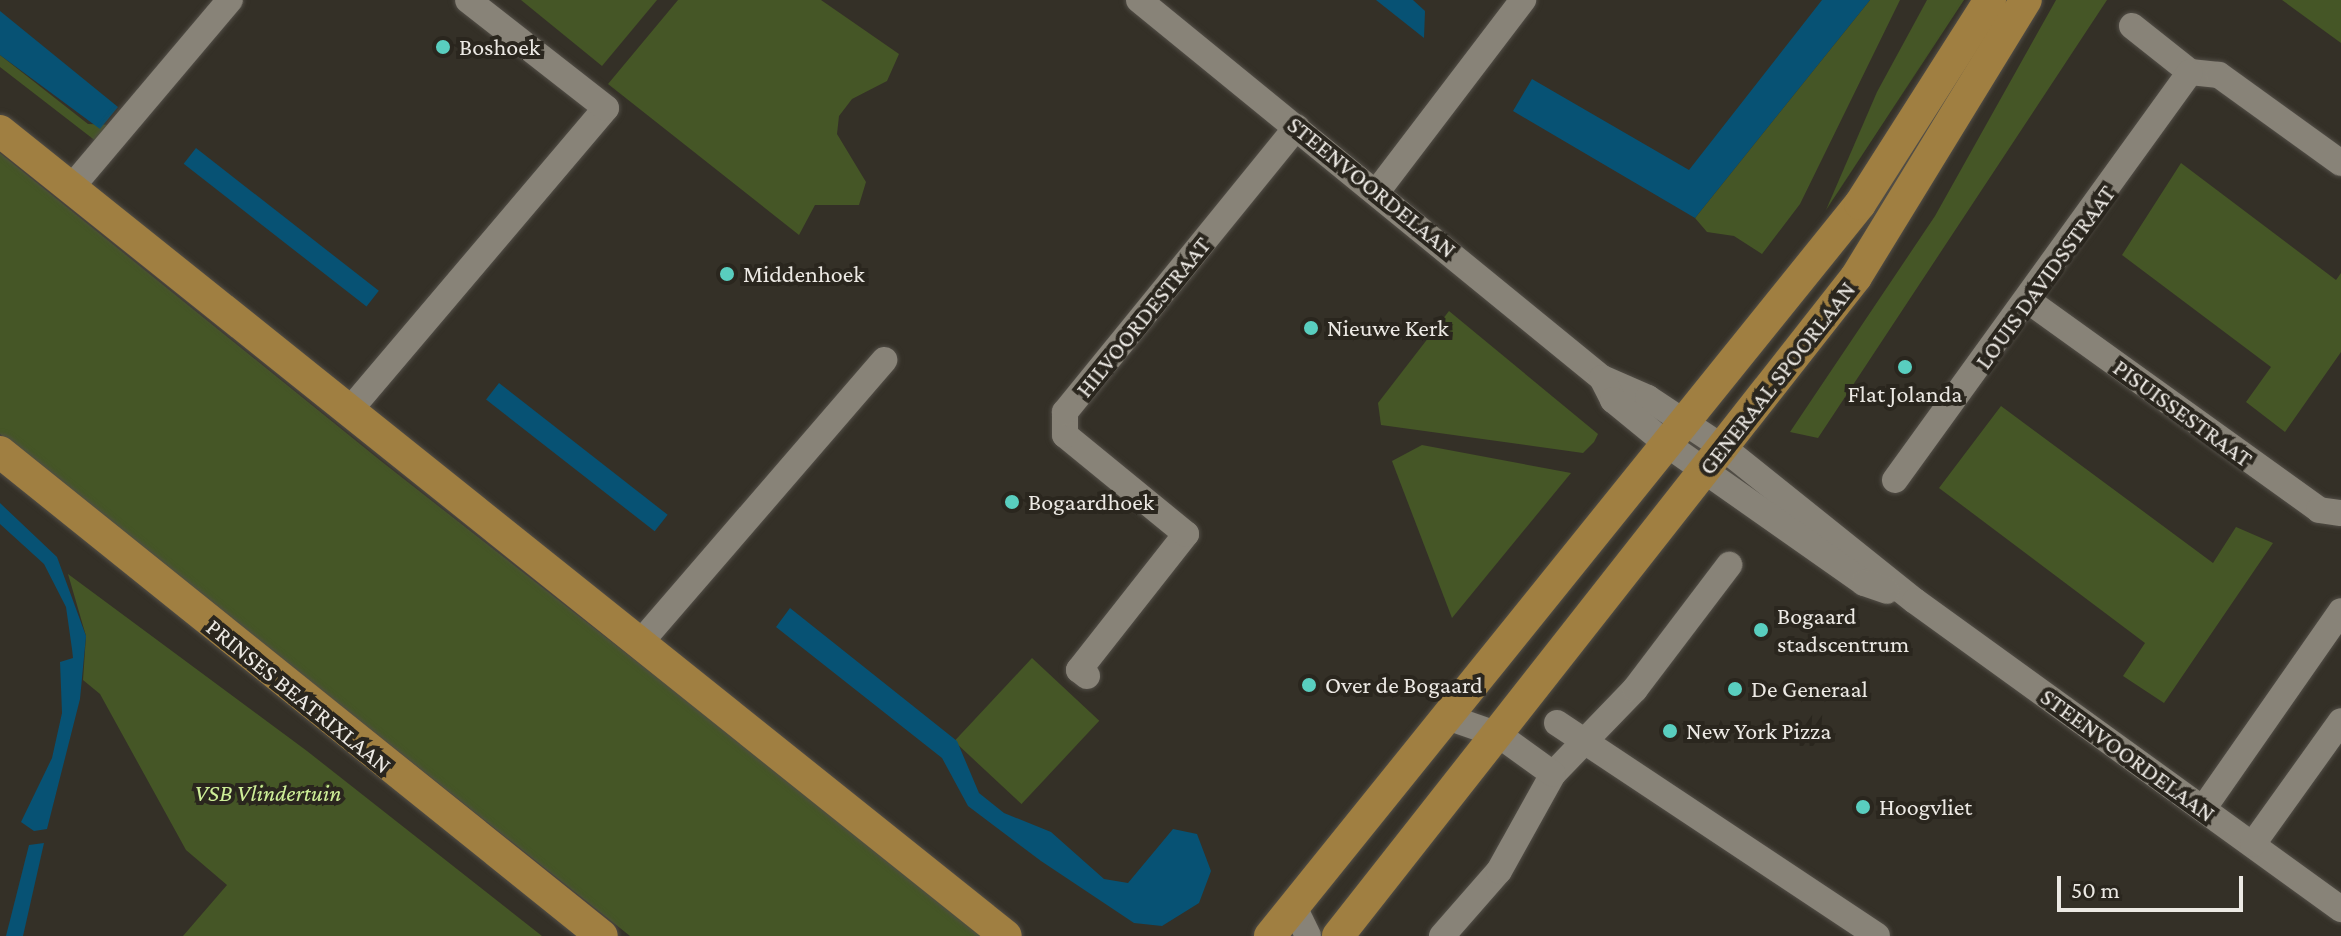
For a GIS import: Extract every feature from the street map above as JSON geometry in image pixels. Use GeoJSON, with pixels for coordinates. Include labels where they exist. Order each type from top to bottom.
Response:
{"type":"FeatureCollection","features":[{"type":"Feature","properties":{"kind":"main road","name":"GENERAAL SPOORLAAN"},"geometry":{"type":"LineString","coordinates":[[1270,936],[1677,435],[1860,204],[1990,0]]}},
{"type":"Feature","properties":{"kind":"main road","name":"GENERAAL SPOORLAAN"},"geometry":{"type":"LineString","coordinates":[[1338,936],[1715,461],[1856,277],[2026,0]]}},
{"type":"Feature","properties":{"kind":"main road"},"geometry":{"type":"LineString","coordinates":[[0,131],[1006,936]]}},
{"type":"Feature","properties":{"kind":"main road","name":"PRINSES BEATRIXLAAN"},"geometry":{"type":"LineString","coordinates":[[0,452],[602,936]]}},
{"type":"Feature","properties":{"kind":"street"},"geometry":{"type":"LineString","coordinates":[[71,188],[230,0]]}},
{"type":"Feature","properties":{"kind":"street"},"geometry":{"type":"LineString","coordinates":[[349,411],[606,108],[468,0]]}},
{"type":"Feature","properties":{"kind":"street","name":"STEENVOORDELAAN"},"geometry":{"type":"LineString","coordinates":[[1139,0],[1379,189],[1602,378],[1613,400],[1677,435],[1715,461],[1915,601],[2341,909]]}},
{"type":"Feature","properties":{"kind":"street"},"geometry":{"type":"LineString","coordinates":[[1379,189],[1523,0]]}},
{"type":"Feature","properties":{"kind":"street"},"geometry":{"type":"LineString","coordinates":[[2132,26],[2190,72],[2219,75],[2341,163]]}},
{"type":"Feature","properties":{"kind":"street","name":"LOUIS DAVIDSSTRAAT"},"geometry":{"type":"LineString","coordinates":[[1895,480],[2030,302],[2190,72]]}},
{"type":"Feature","properties":{"kind":"street","name":"HILVOORDESTRAAT"},"geometry":{"type":"LineString","coordinates":[[1087,676],[1079,670],[1186,534],[1065,435],[1065,412],[1297,127]]}},
{"type":"Feature","properties":{"kind":"street","name":"PISUISSESTRAAT"},"geometry":{"type":"LineString","coordinates":[[2030,302],[2319,510],[2341,513]]}},
{"type":"Feature","properties":{"kind":"street"},"geometry":{"type":"LineString","coordinates":[[640,643],[884,360]]}},
{"type":"Feature","properties":{"kind":"street"},"geometry":{"type":"LineString","coordinates":[[1442,936],[1499,871],[1553,774],[1584,743],[1729,565]]}},
{"type":"Feature","properties":{"kind":"street"},"geometry":{"type":"LineString","coordinates":[[2203,809],[2341,611]]}},
{"type":"Feature","properties":{"kind":"street"},"geometry":{"type":"LineString","coordinates":[[1447,717],[1499,735],[1553,774]]}},
{"type":"Feature","properties":{"kind":"street"},"geometry":{"type":"LineString","coordinates":[[2253,844],[2341,721]]}},
{"type":"Feature","properties":{"kind":"street"},"geometry":{"type":"LineString","coordinates":[[1557,723],[1877,936]]}},
{"type":"Feature","properties":{"kind":"street"},"geometry":{"type":"LineString","coordinates":[[1293,905],[1308,936]]}},
{"type":"Feature","properties":{"kind":"green space"},"geometry":{"type":"Polygon","coordinates":[[[521,0],[657,0],[602,66],[521,0]]]}},
{"type":"Feature","properties":{"kind":"green space"},"geometry":{"type":"Polygon","coordinates":[[[678,0],[821,0],[899,54],[887,81],[852,99],[839,116],[837,134],[866,182],[859,205],[815,205],[799,235],[608,84],[678,0]]]}},
{"type":"Feature","properties":{"kind":"green space"},"geometry":{"type":"Polygon","coordinates":[[[1870,0],[1900,0],[1800,204],[1762,254],[1734,236],[1707,232],[1695,218],[1870,0]]]}},
{"type":"Feature","properties":{"kind":"green space"},"geometry":{"type":"Polygon","coordinates":[[[1927,0],[1964,0],[1826,210],[1877,92],[1927,0]]]}},
{"type":"Feature","properties":{"kind":"green space"},"geometry":{"type":"Polygon","coordinates":[[[2056,0],[2107,0],[1818,438],[1790,432],[1935,216],[2056,0]]]}},
{"type":"Feature","properties":{"kind":"green space"},"geometry":{"type":"Polygon","coordinates":[[[2282,0],[2341,0],[2341,43],[2282,0]]]}},
{"type":"Feature","properties":{"kind":"green space"},"geometry":{"type":"Polygon","coordinates":[[[0,55],[88,124],[112,125],[97,142],[0,67],[0,55]]]}},
{"type":"Feature","properties":{"kind":"green space"},"geometry":{"type":"Polygon","coordinates":[[[0,153],[381,461],[987,936],[630,936],[0,434],[0,153]]]}},
{"type":"Feature","properties":{"kind":"green space"},"geometry":{"type":"Polygon","coordinates":[[[2181,163],[2336,280],[2341,273],[2341,352],[2285,432],[2246,402],[2271,367],[2122,255],[2181,163]]]}},
{"type":"Feature","properties":{"kind":"green space"},"geometry":{"type":"Polygon","coordinates":[[[1449,311],[1598,434],[1594,442],[1583,453],[1381,425],[1378,403],[1449,311]]]}},
{"type":"Feature","properties":{"kind":"green space"},"geometry":{"type":"Polygon","coordinates":[[[2001,406],[2213,563],[2236,527],[2273,543],[2164,703],[2123,676],[2145,643],[1939,488],[2001,406]]]}},
{"type":"Feature","properties":{"kind":"green space"},"geometry":{"type":"Polygon","coordinates":[[[1422,445],[1571,473],[1452,618],[1392,461],[1422,445]]]}},
{"type":"Feature","properties":{"kind":"green space","name":"VSB Vlindertuin"},"geometry":{"type":"Polygon","coordinates":[[[68,574],[307,751],[542,936],[183,936],[227,885],[186,850],[100,694],[83,680],[86,636],[68,574]]]}},
{"type":"Feature","properties":{"kind":"green space"},"geometry":{"type":"Polygon","coordinates":[[[1032,658],[1099,721],[1022,804],[954,741],[1032,658]]]}},
{"type":"Feature","properties":{"kind":"water"},"geometry":{"type":"Polygon","coordinates":[[[1376,0],[1413,0],[1425,11],[1424,38],[1376,0]]]}},
{"type":"Feature","properties":{"kind":"water"},"geometry":{"type":"Polygon","coordinates":[[[1822,0],[1870,0],[1695,218],[1513,111],[1532,79],[1689,170],[1822,0]]]}},
{"type":"Feature","properties":{"kind":"water"},"geometry":{"type":"Polygon","coordinates":[[[0,11],[118,107],[100,129],[0,55],[0,11]]]}},
{"type":"Feature","properties":{"kind":"water"},"geometry":{"type":"Polygon","coordinates":[[[196,148],[379,291],[367,307],[184,164],[196,148]]]}},
{"type":"Feature","properties":{"kind":"water"},"geometry":{"type":"Polygon","coordinates":[[[499,383],[668,515],[655,531],[486,400],[499,383]]]}},
{"type":"Feature","properties":{"kind":"water"},"geometry":{"type":"Polygon","coordinates":[[[0,503],[57,557],[86,636],[80,699],[47,829],[34,831],[21,822],[52,758],[62,713],[60,662],[73,658],[66,607],[44,564],[0,524],[0,503]]]}},
{"type":"Feature","properties":{"kind":"water"},"geometry":{"type":"Polygon","coordinates":[[[790,608],[957,741],[979,793],[1004,813],[1051,832],[1104,879],[1128,883],[1173,829],[1197,834],[1211,871],[1199,903],[1162,926],[1134,923],[1041,861],[968,806],[942,758],[776,627],[790,608]]]}},
{"type":"Feature","properties":{"kind":"water"},"geometry":{"type":"Polygon","coordinates":[[[44,843],[23,936],[6,936],[29,845],[44,843]]]}},
{"type":"Feature","properties":{"kind":"place","name":"Boshoek"},"geometry":{"type":"Point","coordinates":[443,47]}},
{"type":"Feature","properties":{"kind":"place","name":"Middenhoek"},"geometry":{"type":"Point","coordinates":[727,274]}},
{"type":"Feature","properties":{"kind":"place","name":"Nieuwe Kerk"},"geometry":{"type":"Point","coordinates":[1311,328]}},
{"type":"Feature","properties":{"kind":"place","name":"Flat Jolanda"},"geometry":{"type":"Point","coordinates":[1905,367]}},
{"type":"Feature","properties":{"kind":"place","name":"Bogaardhoek"},"geometry":{"type":"Point","coordinates":[1012,502]}},
{"type":"Feature","properties":{"kind":"place","name":"Bogaard stadscentrum"},"geometry":{"type":"Point","coordinates":[1761,630]}},
{"type":"Feature","properties":{"kind":"place","name":"Over de Bogaard"},"geometry":{"type":"Point","coordinates":[1309,685]}},
{"type":"Feature","properties":{"kind":"place","name":"De Generaal"},"geometry":{"type":"Point","coordinates":[1735,689]}},
{"type":"Feature","properties":{"kind":"place","name":"New York Pizza"},"geometry":{"type":"Point","coordinates":[1670,731]}},
{"type":"Feature","properties":{"kind":"place","name":"Hoogvliet"},"geometry":{"type":"Point","coordinates":[1863,807]}}]}
